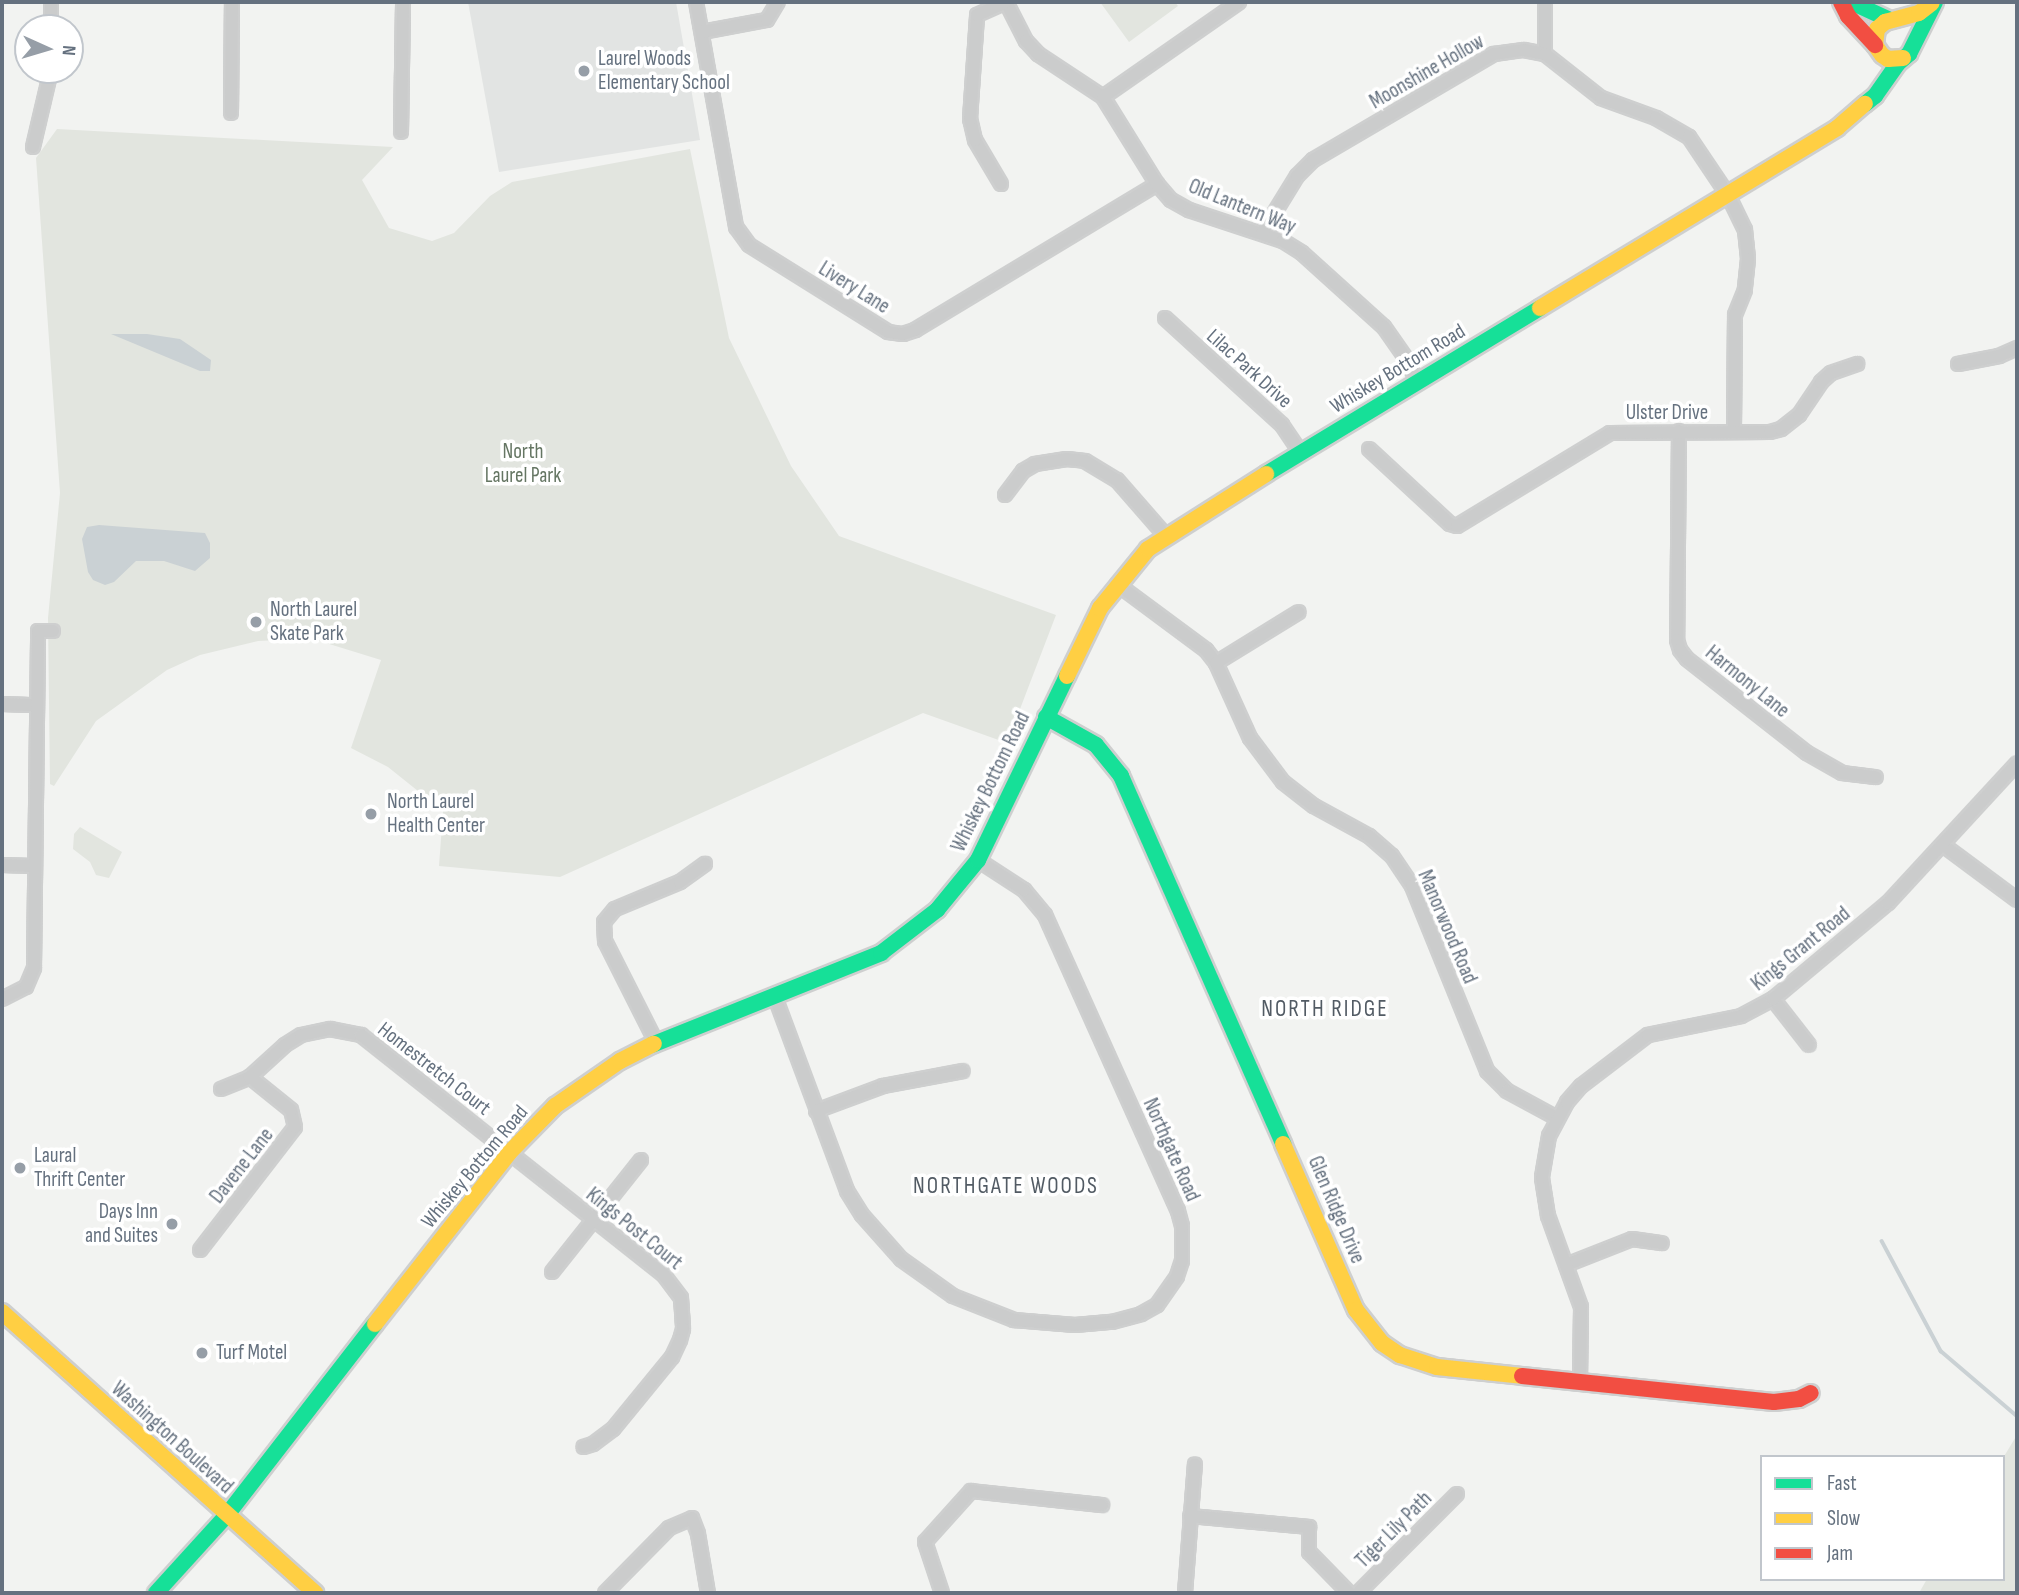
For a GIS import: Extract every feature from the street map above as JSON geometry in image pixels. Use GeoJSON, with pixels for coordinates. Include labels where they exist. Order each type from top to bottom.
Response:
{"type":"FeatureCollection","features":[{"type":"Feature","properties":{"kind":"street"},"geometry":{"type":"LineString","coordinates":[[231,113],[232,2]]}},
{"type":"Feature","properties":{"kind":"street"},"geometry":{"type":"LineString","coordinates":[[401,132],[404,2]]}},
{"type":"Feature","properties":{"kind":"street","name":"Livery Lane"},"geometry":{"type":"LineString","coordinates":[[696,2],[736,227],[749,245],[888,332],[903,334],[915,330],[1157,184]]}},
{"type":"Feature","properties":{"kind":"street"},"geometry":{"type":"LineString","coordinates":[[702,32],[767,20],[778,2]]}},
{"type":"Feature","properties":{"kind":"street"},"geometry":{"type":"LineString","coordinates":[[1001,184],[975,140],[970,119],[978,15],[1006,2]]}},
{"type":"Feature","properties":{"kind":"street","name":"Old Lantern Way"},"geometry":{"type":"LineString","coordinates":[[1006,2],[1026,41],[1038,54],[1103,97],[1157,184],[1171,200],[1189,210],[1262,233],[1302,253],[1384,327],[1406,359],[1417,382]]}},
{"type":"Feature","properties":{"kind":"street"},"geometry":{"type":"LineString","coordinates":[[1103,97],[1239,2]]}},
{"type":"Feature","properties":{"kind":"street"},"geometry":{"type":"LineString","coordinates":[[1545,2],[1545,54],[1601,98],[1656,118],[1689,137],[1728,195],[1745,230],[1748,259],[1745,290],[1735,314],[1734,432]]}},
{"type":"Feature","properties":{"kind":"street"},"geometry":{"type":"LineString","coordinates":[[1841,2],[1848,16],[1888,59],[1903,58],[1934,2]]}},
{"type":"Feature","properties":{"kind":"street"},"geometry":{"type":"LineString","coordinates":[[1851,2],[1874,16],[1910,27],[1914,42]]}},
{"type":"Feature","properties":{"kind":"street"},"geometry":{"type":"LineString","coordinates":[[1876,47],[1877,30],[1894,20],[1919,13],[1934,2]]}},
{"type":"Feature","properties":{"kind":"street","name":"Whiskey Bottom Road"},"geometry":{"type":"LineString","coordinates":[[1861,108],[1878,74],[1876,47]]}},
{"type":"Feature","properties":{"kind":"street","name":"Moonshine Hollow"},"geometry":{"type":"LineString","coordinates":[[1262,233],[1297,176],[1313,160],[1494,54],[1524,50],[1545,54]]}},
{"type":"Feature","properties":{"kind":"street","name":"Whiskey Bottom Road"},"geometry":{"type":"LineString","coordinates":[[156,1593],[226,1516],[509,1153],[541,1119],[585,1083],[656,1042],[881,953],[937,910],[978,860],[1082,642],[1116,584],[1141,556],[1165,536],[1837,128],[1875,96],[1903,58]]}},
{"type":"Feature","properties":{"kind":"street"},"geometry":{"type":"LineString","coordinates":[[33,147],[48,84]]}},
{"type":"Feature","properties":{"kind":"street","name":"Lilac Park Drive"},"geometry":{"type":"LineString","coordinates":[[1165,318],[1282,425],[1301,453]]}},
{"type":"Feature","properties":{"kind":"street"},"geometry":{"type":"LineString","coordinates":[[1958,364],[1990,358],[2017,348]]}},
{"type":"Feature","properties":{"kind":"street","name":"Ulster Drive"},"geometry":{"type":"LineString","coordinates":[[1369,449],[1450,524],[1457,526],[1473,519],[1610,433],[1770,432],[1791,424],[1831,373],[1857,364]]}},
{"type":"Feature","properties":{"kind":"street","name":"Harmony Lane"},"geometry":{"type":"LineString","coordinates":[[1679,431],[1677,628],[1680,650],[1687,659],[1807,753],[1842,773],[1876,777]]}},
{"type":"Feature","properties":{"kind":"street"},"geometry":{"type":"LineString","coordinates":[[1005,495],[1023,471],[1035,464],[1067,458],[1085,461],[1117,480],[1165,536]]}},
{"type":"Feature","properties":{"kind":"street","name":"Manorwood Road"},"geometry":{"type":"LineString","coordinates":[[1116,584],[1195,641],[1216,663],[1250,738],[1277,776],[1314,806],[1381,845],[1402,870],[1419,904],[1487,1071],[1507,1091],[1557,1118]]}},
{"type":"Feature","properties":{"kind":"street"},"geometry":{"type":"LineString","coordinates":[[1216,663],[1299,612]]}},
{"type":"Feature","properties":{"kind":"street"},"geometry":{"type":"LineString","coordinates":[[2,999],[26,988],[31,979],[38,631],[53,631]]}},
{"type":"Feature","properties":{"kind":"street"},"geometry":{"type":"LineString","coordinates":[[2,704],[37,705]]}},
{"type":"Feature","properties":{"kind":"street","name":"Glen Ridge Drive"},"geometry":{"type":"LineString","coordinates":[[1046,717],[1096,745],[1121,776],[1356,1310],[1382,1343],[1415,1362],[1437,1367],[1774,1402],[1799,1399],[1811,1392]]}},
{"type":"Feature","properties":{"kind":"street","name":"Kings Grant Road"},"geometry":{"type":"LineString","coordinates":[[1580,1381],[1581,1307],[1548,1216],[1542,1186],[1544,1157],[1557,1118],[1581,1086],[1648,1035],[1661,1029],[1741,1016],[1773,999],[1888,904],[2017,763]]}},
{"type":"Feature","properties":{"kind":"street"},"geometry":{"type":"LineString","coordinates":[[1943,845],[2017,900]]}},
{"type":"Feature","properties":{"kind":"street","name":"Northgate Road"},"geometry":{"type":"LineString","coordinates":[[775,997],[847,1191],[862,1215],[901,1259],[953,1296],[1014,1320],[1075,1325],[1112,1322],[1141,1314],[1157,1305],[1169,1291],[1182,1261],[1182,1226],[1178,1211],[1045,915],[1024,890],[978,860]]}},
{"type":"Feature","properties":{"kind":"street"},"geometry":{"type":"LineString","coordinates":[[656,1042],[605,941],[604,922],[615,909],[680,881],[705,864]]}},
{"type":"Feature","properties":{"kind":"street"},"geometry":{"type":"LineString","coordinates":[[2,865],[33,866]]}},
{"type":"Feature","properties":{"kind":"street"},"geometry":{"type":"LineString","coordinates":[[1773,999],[1809,1045]]}},
{"type":"Feature","properties":{"kind":"street","name":"Homestretch Court"},"geometry":{"type":"LineString","coordinates":[[221,1089],[250,1077],[285,1045],[301,1035],[330,1029],[361,1035],[509,1153]]}},
{"type":"Feature","properties":{"kind":"street"},"geometry":{"type":"LineString","coordinates":[[816,1111],[883,1086],[963,1071]]}},
{"type":"Feature","properties":{"kind":"street","name":"Davene Lane"},"geometry":{"type":"LineString","coordinates":[[200,1250],[295,1127],[291,1110],[250,1077]]}},
{"type":"Feature","properties":{"kind":"street","name":"Kings Post Court"},"geometry":{"type":"LineString","coordinates":[[509,1153],[673,1284],[681,1298],[684,1329],[672,1357],[613,1429],[593,1444],[583,1447]]}},
{"type":"Feature","properties":{"kind":"street"},"geometry":{"type":"LineString","coordinates":[[552,1272],[641,1160]]}},
{"type":"Feature","properties":{"kind":"street"},"geometry":{"type":"LineString","coordinates":[[1566,1265],[1632,1240],[1662,1243]]}},
{"type":"Feature","properties":{"kind":"street","name":"Washington Boulevard"},"geometry":{"type":"LineString","coordinates":[[2,1312],[226,1516],[315,1593]]}},
{"type":"Feature","properties":{"kind":"street"},"geometry":{"type":"LineString","coordinates":[[1185,1593],[1195,1464]]}},
{"type":"Feature","properties":{"kind":"street"},"geometry":{"type":"LineString","coordinates":[[942,1593],[925,1542],[971,1491],[1102,1505]]}},
{"type":"Feature","properties":{"kind":"street","name":"Tiger Lily Path"},"geometry":{"type":"LineString","coordinates":[[1358,1593],[1457,1494]]}},
{"type":"Feature","properties":{"kind":"street"},"geometry":{"type":"LineString","coordinates":[[1190,1516],[1309,1527],[1309,1552],[1349,1593]]}},
{"type":"Feature","properties":{"kind":"street"},"geometry":{"type":"LineString","coordinates":[[605,1593],[669,1528],[692,1518],[698,1534],[708,1593]]}},
{"type":"Feature","properties":{"kind":"shaded area","name":"Laurel Woods Elementary School"},"geometry":{"type":"Polygon","coordinates":[[[468,2],[676,2],[700,140],[499,172],[468,2]]]}},
{"type":"Feature","properties":{"kind":"shaded area"},"geometry":{"type":"Polygon","coordinates":[[[111,334],[147,334],[180,339],[211,360],[210,371],[200,371],[111,334]]]}},
{"type":"Feature","properties":{"kind":"shaded area"},"geometry":{"type":"Polygon","coordinates":[[[99,525],[205,533],[210,543],[210,558],[195,571],[164,561],[136,561],[114,582],[105,585],[93,580],[88,572],[82,539],[87,527],[99,525]]]}},
{"type":"Feature","properties":{"kind":"green space"},"geometry":{"type":"Polygon","coordinates":[[[1100,2],[1175,2],[1178,6],[1129,42],[1100,2]]]}},
{"type":"Feature","properties":{"kind":"green space","name":"North Laurel Park"},"geometry":{"type":"Polygon","coordinates":[[[57,129],[393,147],[362,180],[389,228],[432,241],[454,233],[490,196],[512,182],[690,149],[729,338],[791,466],[839,536],[1056,615],[1007,743],[923,713],[560,877],[439,866],[443,811],[388,767],[351,748],[381,660],[313,639],[280,640],[258,641],[200,655],[167,670],[96,721],[54,786],[50,784],[48,618],[60,493],[36,158],[57,129]]]}},
{"type":"Feature","properties":{"kind":"green space"},"geometry":{"type":"Polygon","coordinates":[[[80,827],[122,852],[109,878],[96,875],[90,862],[73,849],[74,834],[80,827]]]}},
{"type":"Feature","properties":{"kind":"green space"},"geometry":{"type":"Polygon","coordinates":[[[2017,1435],[2017,1593],[1919,1593],[1926,1581],[2005,1581],[2005,1455],[2017,1435]]]}},
{"type":"Feature","properties":{"kind":"waterway"},"geometry":{"type":"LineString","coordinates":[[1882,1241],[1941,1351],[2017,1416]]}},
{"type":"Feature","properties":{"kind":"traffic: fast"},"geometry":{"type":"LineString","coordinates":[[1851,2],[1890,20]]}},
{"type":"Feature","properties":{"kind":"traffic: fast"},"geometry":{"type":"LineString","coordinates":[[1865,104],[1875,96],[1897,64],[1909,54],[1935,2]]}},
{"type":"Feature","properties":{"kind":"traffic: fast"},"geometry":{"type":"LineString","coordinates":[[1266,474],[1540,308]]}},
{"type":"Feature","properties":{"kind":"traffic: fast"},"geometry":{"type":"LineString","coordinates":[[654,1044],[881,953],[937,910],[978,860],[1067,676]]}},
{"type":"Feature","properties":{"kind":"traffic: fast"},"geometry":{"type":"LineString","coordinates":[[1046,717],[1096,745],[1121,776],[1283,1144]]}},
{"type":"Feature","properties":{"kind":"traffic: fast"},"geometry":{"type":"LineString","coordinates":[[156,1593],[226,1516],[375,1324]]}},
{"type":"Feature","properties":{"kind":"traffic: slow"},"geometry":{"type":"LineString","coordinates":[[1903,58],[1888,59],[1882,55],[1875,45],[1877,29],[1885,22],[1919,13],[1932,3]]}},
{"type":"Feature","properties":{"kind":"traffic: slow"},"geometry":{"type":"LineString","coordinates":[[1540,308],[1837,128],[1865,104]]}},
{"type":"Feature","properties":{"kind":"traffic: slow"},"geometry":{"type":"LineString","coordinates":[[1067,676],[1100,608],[1148,549],[1266,474]]}},
{"type":"Feature","properties":{"kind":"traffic: slow"},"geometry":{"type":"LineString","coordinates":[[375,1324],[509,1153],[555,1106],[620,1061],[654,1044]]}},
{"type":"Feature","properties":{"kind":"traffic: slow"},"geometry":{"type":"LineString","coordinates":[[1283,1144],[1356,1310],[1382,1343],[1400,1355],[1437,1367],[1522,1376]]}},
{"type":"Feature","properties":{"kind":"traffic: slow"},"geometry":{"type":"LineString","coordinates":[[2,1312],[315,1593]]}},
{"type":"Feature","properties":{"kind":"traffic: jam"},"geometry":{"type":"LineString","coordinates":[[1841,2],[1848,16],[1875,45]]}},
{"type":"Feature","properties":{"kind":"traffic: jam"},"geometry":{"type":"LineString","coordinates":[[1522,1376],[1774,1402],[1799,1399],[1811,1393]]}},
{"type":"Feature","properties":{"kind":"place","name":"Laurel Woods Elementary School"},"geometry":{"type":"Point","coordinates":[584,71]}},
{"type":"Feature","properties":{"kind":"place","name":"North Laurel Skate Park"},"geometry":{"type":"Point","coordinates":[256,622]}},
{"type":"Feature","properties":{"kind":"place","name":"North Laurel Health Center"},"geometry":{"type":"Point","coordinates":[371,814]}},
{"type":"Feature","properties":{"kind":"place","name":"Laural Thrift Center"},"geometry":{"type":"Point","coordinates":[20,1168]}},
{"type":"Feature","properties":{"kind":"place","name":"Days Inn and Suites"},"geometry":{"type":"Point","coordinates":[172,1224]}},
{"type":"Feature","properties":{"kind":"place","name":"Turf Motel"},"geometry":{"type":"Point","coordinates":[202,1353]}},
{"type":"Feature","properties":{"kind":"district","name":"NORTH RIDGE"},"geometry":{"type":"Point","coordinates":[1325,1009]}},
{"type":"Feature","properties":{"kind":"district","name":"NORTHGATE WOODS"},"geometry":{"type":"Point","coordinates":[1006,1186]}}]}
